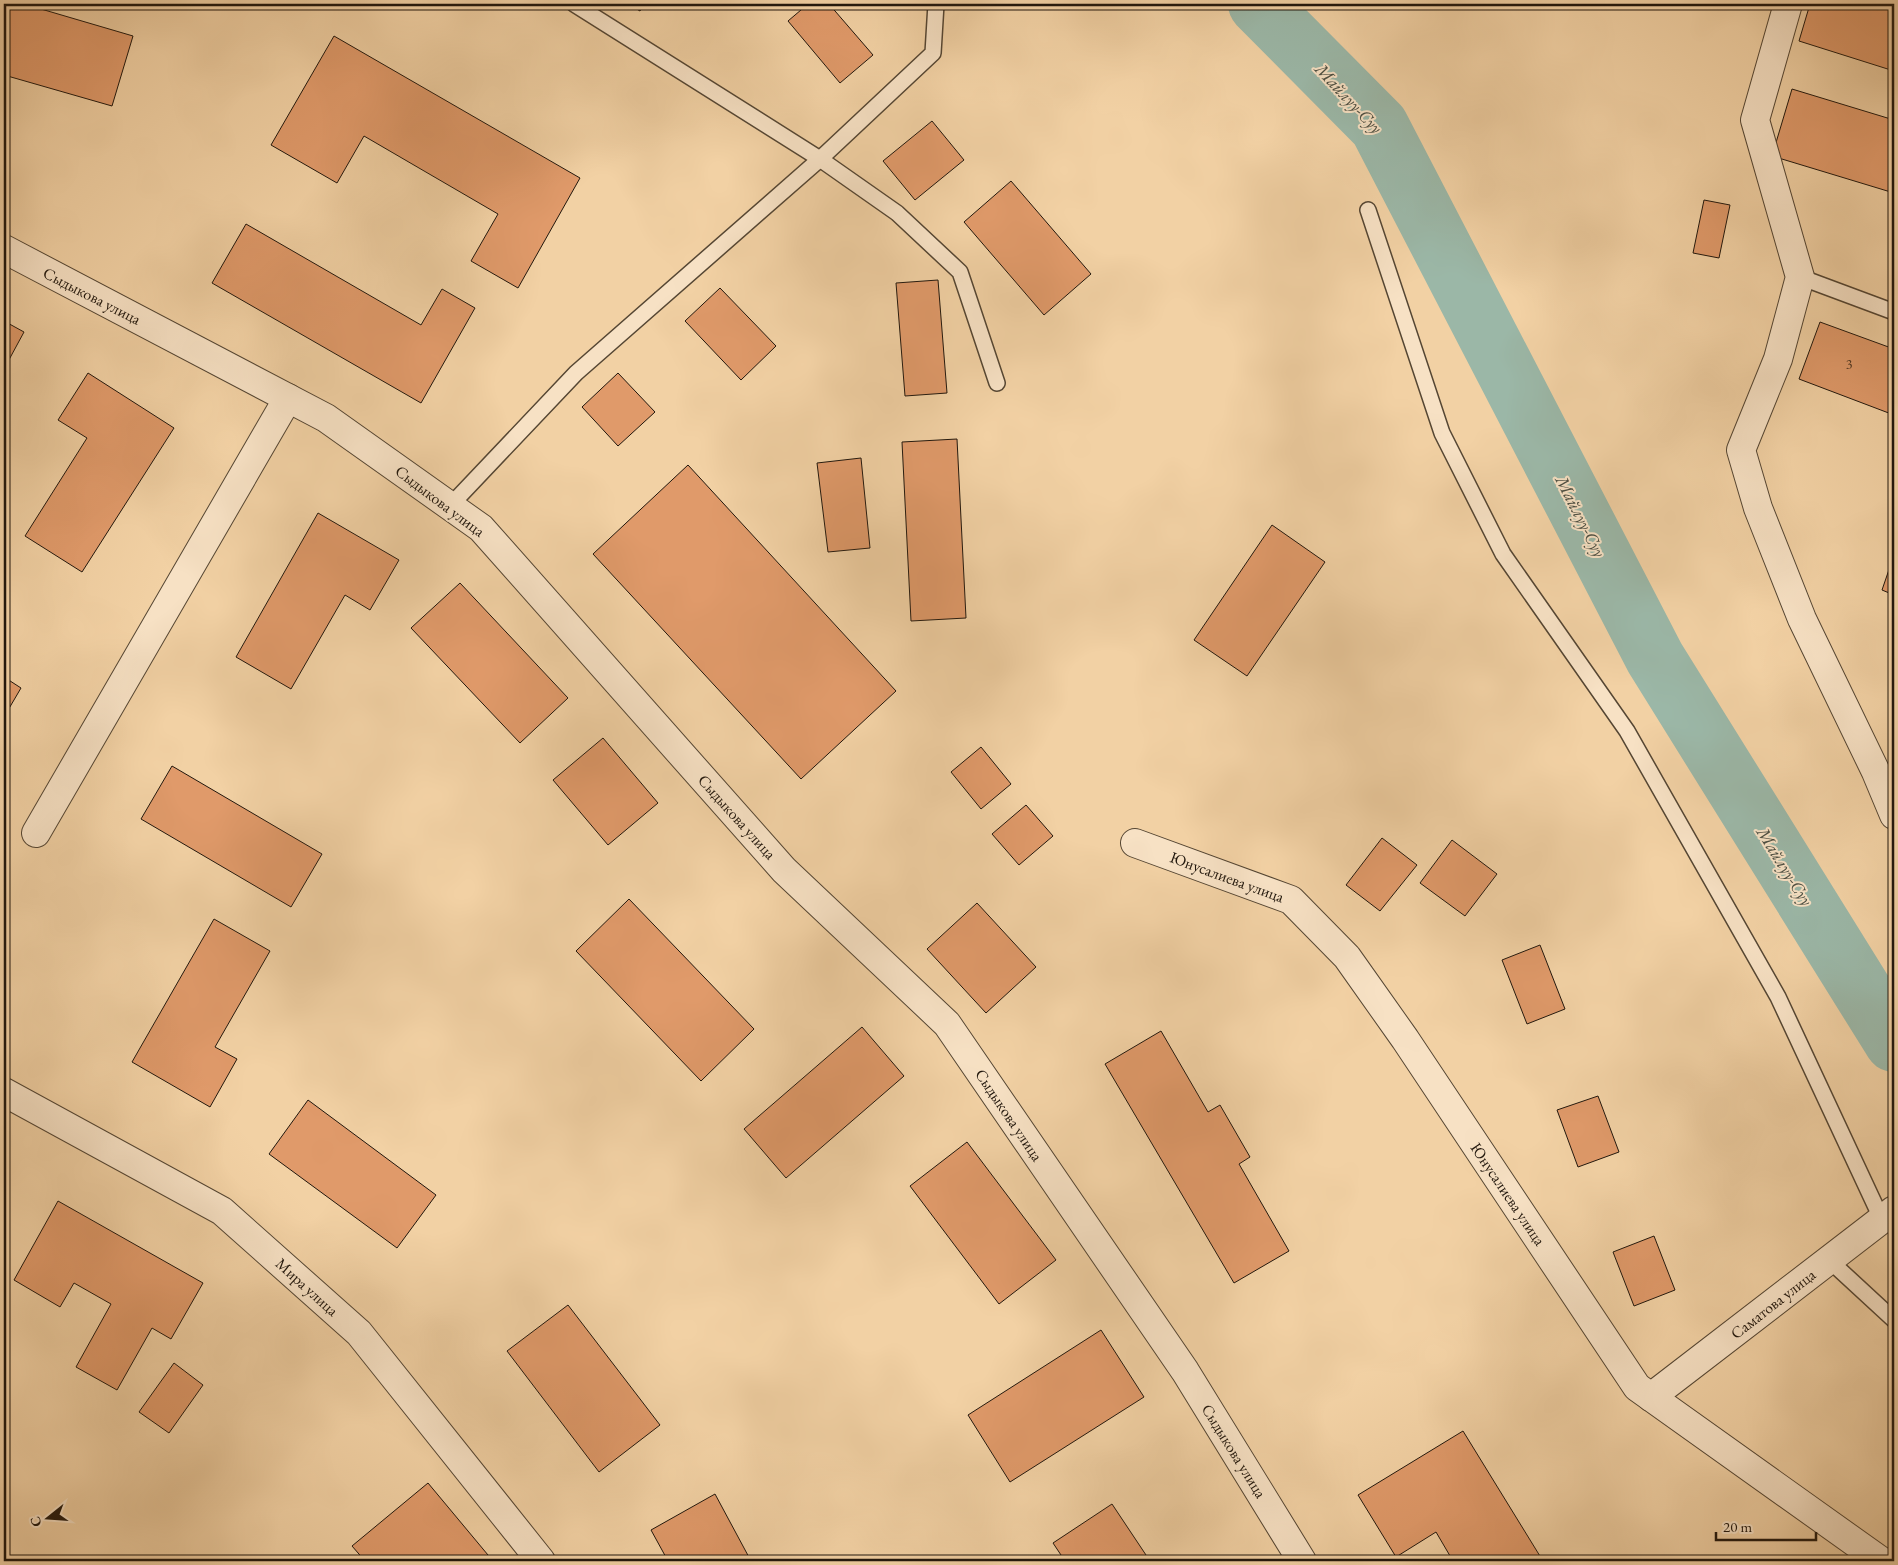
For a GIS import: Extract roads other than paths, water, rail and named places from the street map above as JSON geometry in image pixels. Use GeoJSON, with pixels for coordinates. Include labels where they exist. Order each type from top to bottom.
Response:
{"type":"FeatureCollection","features":[{"type":"Feature","properties":{"kind":"street"},"geometry":{"type":"LineString","coordinates":[[1788,4],[1755,120],[1800,277],[1778,359],[1741,450],[1758,508],[1802,619],[1876,772],[1894,815]]}},
{"type":"Feature","properties":{"kind":"street","name":"Сыдыкова улица"},"geometry":{"type":"LineString","coordinates":[[4,249],[326,418],[481,528],[784,870],[947,1024],[1185,1371],[1302,1561]]}},
{"type":"Feature","properties":{"kind":"street"},"geometry":{"type":"LineString","coordinates":[[36,833],[288,398]]}},
{"type":"Feature","properties":{"kind":"street","name":"Юнусалиева улица"},"geometry":{"type":"LineString","coordinates":[[1135,843],[1291,900],[1347,957],[1411,1048],[1637,1387],[1881,1561]]}},
{"type":"Feature","properties":{"kind":"street","name":"Мира улица"},"geometry":{"type":"LineString","coordinates":[[4,1092],[222,1211],[359,1333],[541,1561]]}},
{"type":"Feature","properties":{"kind":"street","name":"Саматова улица"},"geometry":{"type":"LineString","coordinates":[[1651,1397],[1888,1215]]}},
{"type":"Feature","properties":{"kind":"lane"},"geometry":{"type":"LineString","coordinates":[[574,4],[820,159],[896,213],[960,272],[997,383]]}},
{"type":"Feature","properties":{"kind":"lane"},"geometry":{"type":"LineString","coordinates":[[450,506],[576,373],[820,159],[932,53],[936,4]]}},
{"type":"Feature","properties":{"kind":"lane"},"geometry":{"type":"LineString","coordinates":[[1368,210],[1442,433],[1503,554],[1627,731],[1778,998],[1888,1215]]}},
{"type":"Feature","properties":{"kind":"lane"},"geometry":{"type":"LineString","coordinates":[[1800,277],[1894,312]]}},
{"type":"Feature","properties":{"kind":"lane"},"geometry":{"type":"LineString","coordinates":[[1829,1260],[1894,1320]]}},
{"type":"Feature","properties":{"kind":"waterway","name":"Майлуу-Суу"},"geometry":{"type":"LineString","coordinates":[[1258,4],[1379,126],[1655,658],[1894,1042]]}}]}
